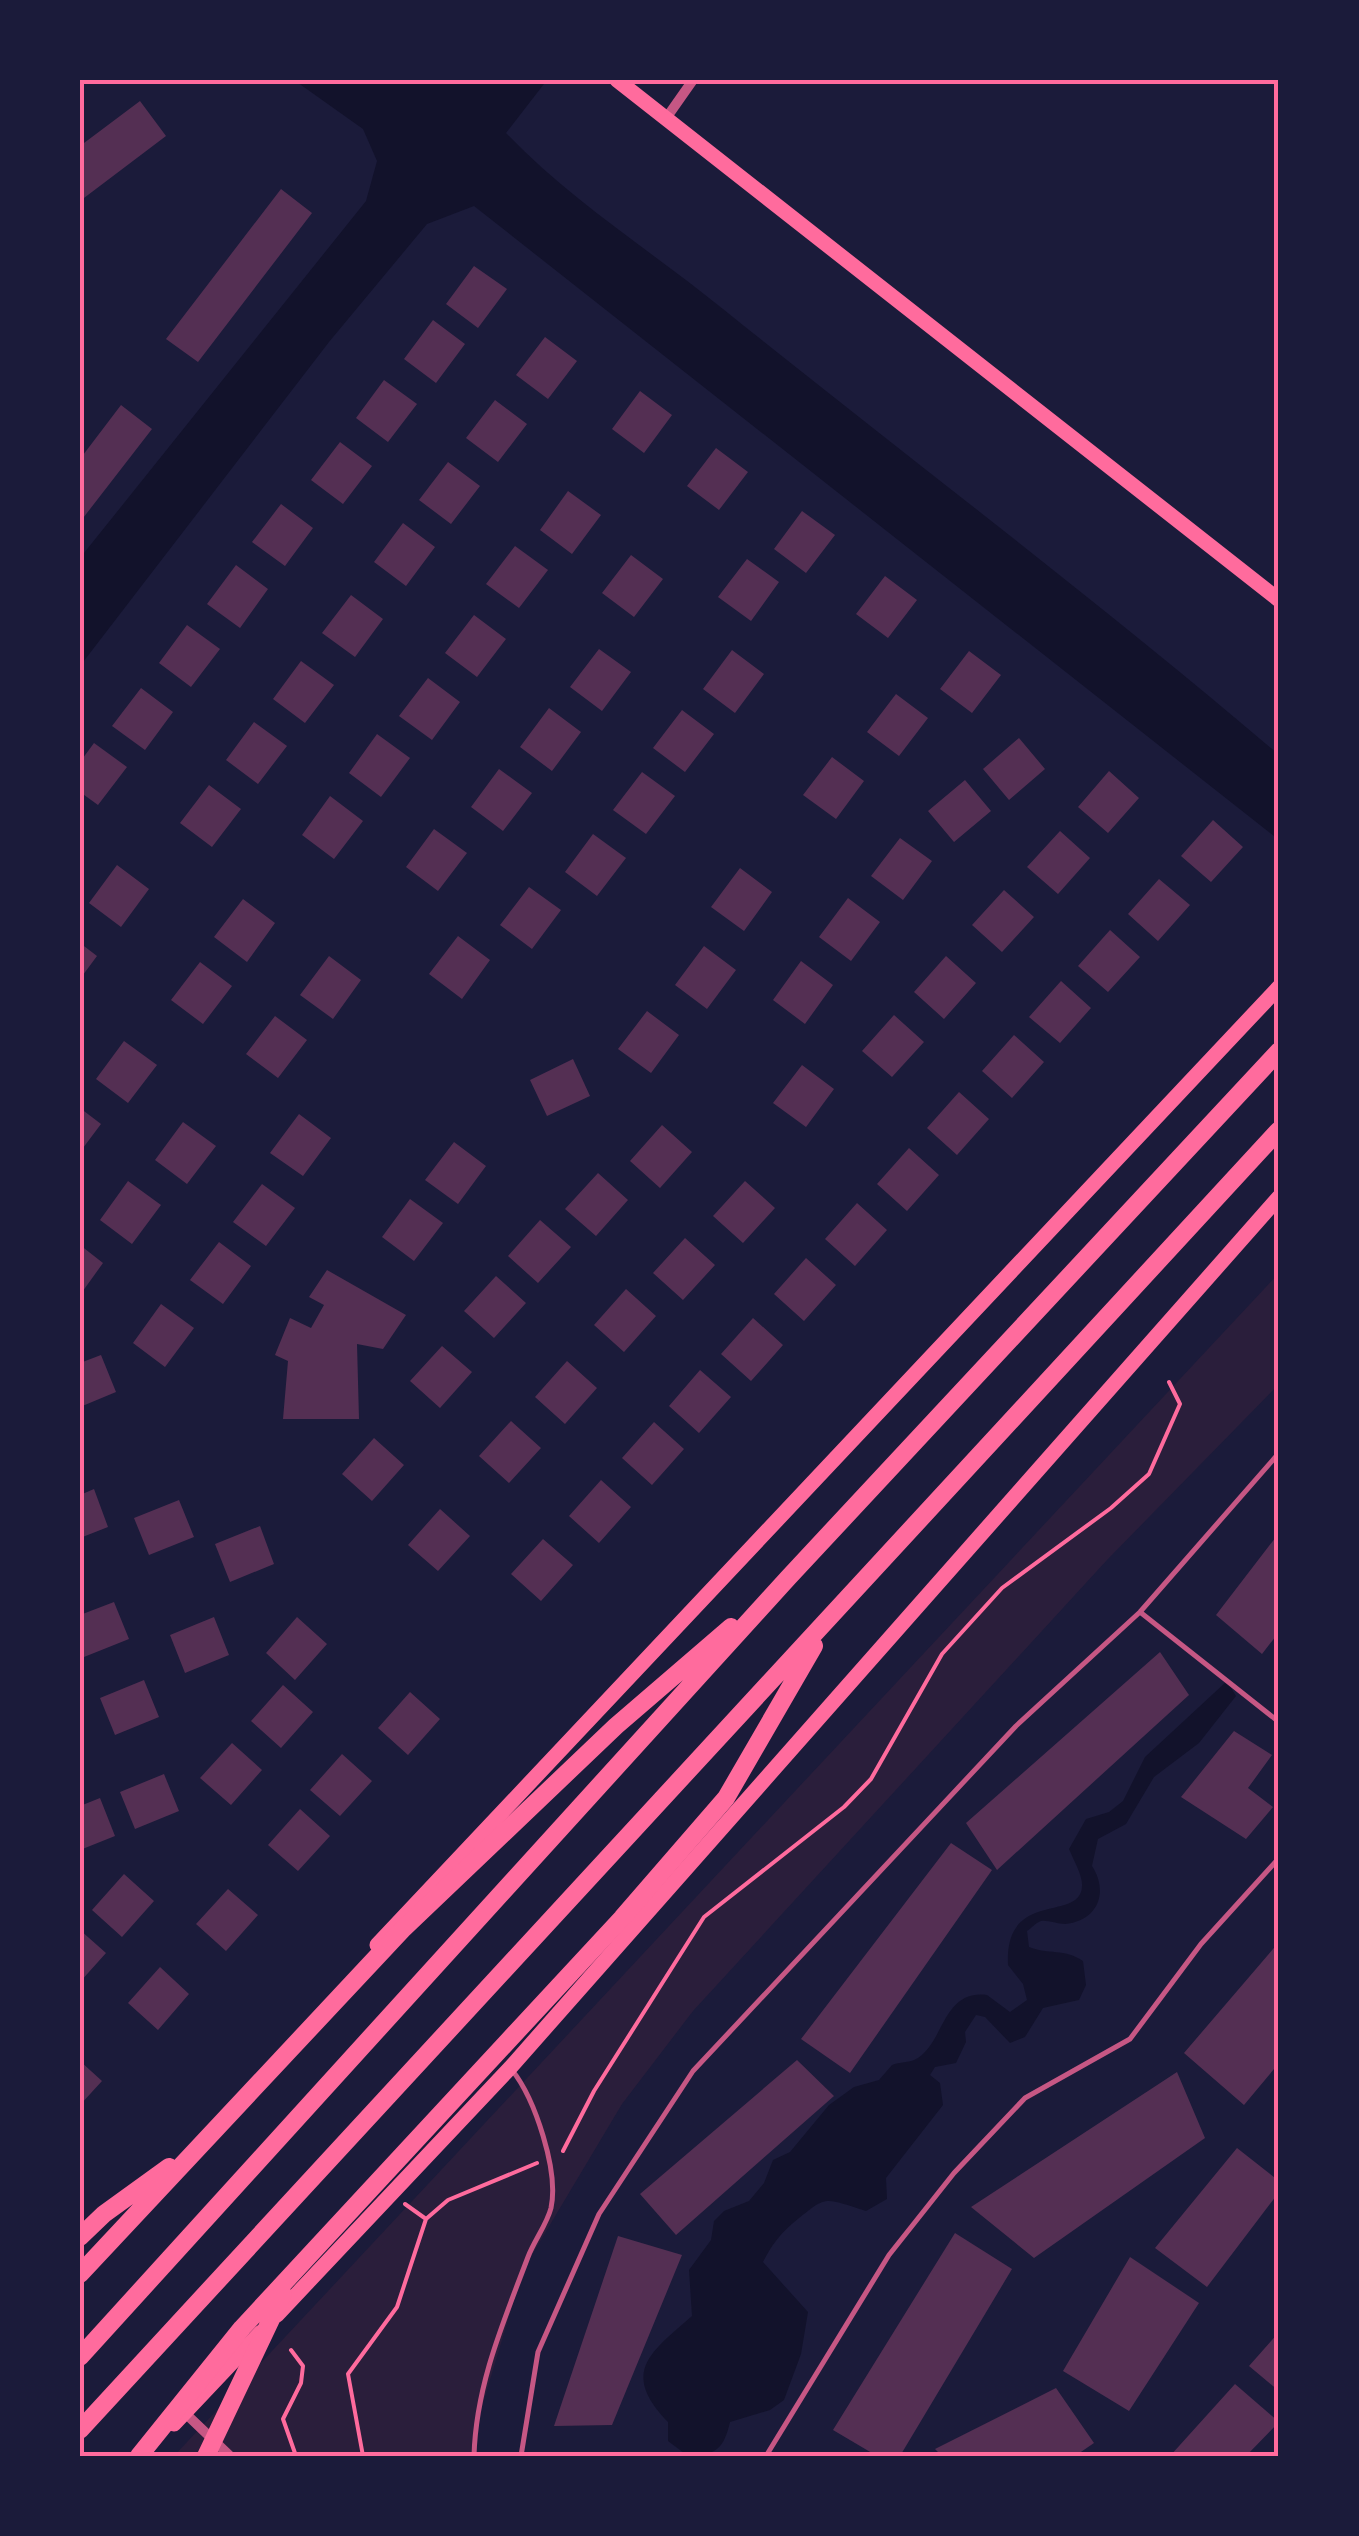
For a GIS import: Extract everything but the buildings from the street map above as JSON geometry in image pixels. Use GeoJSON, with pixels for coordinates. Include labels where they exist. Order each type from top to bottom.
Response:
{"type":"FeatureCollection","features":[{"type":"Feature","properties":{"kind":"highway"},"geometry":{"type":"LineString","coordinates":[[80,2357],[788,1578],[1279,1051]]}},
{"type":"Feature","properties":{"kind":"highway"},"geometry":{"type":"LineString","coordinates":[[80,2430],[1279,1130]]}},
{"type":"Feature","properties":{"kind":"highway"},"geometry":{"type":"LineString","coordinates":[[80,2270],[430,1903],[616,1726],[788,1578]]}},
{"type":"Feature","properties":{"kind":"highway"},"geometry":{"type":"LineString","coordinates":[[141,2456],[218,2356],[622,1918],[726,1798],[832,1615]]}},
{"type":"Feature","properties":{"kind":"highway"},"geometry":{"type":"LineString","coordinates":[[80,2238],[104,2214],[202,2144]]}},
{"type":"Feature","properties":{"kind":"highway"},"geometry":{"type":"LineString","coordinates":[[206,2456],[235,2387],[294,2273]]}},
{"type":"Feature","properties":{"kind":"main road"},"geometry":{"type":"LineString","coordinates":[[617,80],[668,117],[827,249],[1279,600]]}},
{"type":"Feature","properties":{"kind":"main road"},"geometry":{"type":"LineString","coordinates":[[80,2270],[440,1876],[1279,987]]}},
{"type":"Feature","properties":{"kind":"main road"},"geometry":{"type":"LineString","coordinates":[[141,2456],[510,2068],[1279,1197]]}},
{"type":"Feature","properties":{"kind":"street"},"geometry":{"type":"LineString","coordinates":[[668,117],[693,80]]}},
{"type":"Feature","properties":{"kind":"street"},"geometry":{"type":"LineString","coordinates":[[185,2412],[230,2456]]}},
{"type":"Feature","properties":{"kind":"lane"},"geometry":{"type":"LineString","coordinates":[[521,2456],[538,2352],[599,2214],[693,2071],[1016,1726],[1140,1612],[1279,1453]]}},
{"type":"Feature","properties":{"kind":"lane"},"geometry":{"type":"LineString","coordinates":[[1140,1612],[1279,1722]]}},
{"type":"Feature","properties":{"kind":"lane"},"geometry":{"type":"LineString","coordinates":[[766,2456],[888,2255],[954,2173],[1026,2098],[1130,2039],[1200,1944],[1279,1858]]}},
{"type":"Feature","properties":{"kind":"lane"},"geometry":{"type":"LineString","coordinates":[[474,2456],[476,2408],[492,2350],[550,2210],[547,2160],[529,2095],[510,2068]]}},
{"type":"Feature","properties":{"kind":"path"},"geometry":{"type":"LineString","coordinates":[[364,2456],[348,2374],[397,2307],[426,2219],[448,2200],[561,2155],[594,2090],[704,1917],[844,1808],[871,1779],[942,1654],[1002,1588],[1111,1508],[1149,1474],[1180,1404],[1170,1382]]}},
{"type":"Feature","properties":{"kind":"path"},"geometry":{"type":"LineString","coordinates":[[291,2350],[303,2366],[301,2383],[283,2418],[296,2456]]}},
{"type":"Feature","properties":{"kind":"shaded area"},"geometry":{"type":"Polygon","coordinates":[[[294,80],[547,80],[506,133],[584,203],[1073,585],[1279,755],[1279,840],[474,206],[427,224],[329,342],[80,666],[80,558],[366,201],[377,161],[363,129],[294,80]]]}},
{"type":"Feature","properties":{"kind":"shaded area"},"geometry":{"type":"Polygon","coordinates":[[[1279,1273],[1279,1384],[1107,1560],[693,2011],[622,2104],[523,2270],[474,2433],[475,2456],[174,2456],[1279,1273]]]}},
{"type":"Feature","properties":{"kind":"shaded area"},"geometry":{"type":"Polygon","coordinates":[[[1227,1681],[1236,1696],[1199,1743],[1154,1777],[1126,1824],[1098,1839],[1092,1866],[1100,1895],[1093,1911],[1076,1922],[1041,1921],[1027,1931],[1029,1947],[1069,1954],[1083,1961],[1086,1985],[1079,2000],[1043,2008],[1025,2037],[1010,2043],[985,2017],[976,2015],[965,2032],[966,2042],[956,2063],[935,2067],[930,2075],[940,2083],[943,2105],[886,2178],[887,2199],[866,2211],[832,2201],[820,2203],[780,2236],[763,2262],[808,2312],[801,2354],[784,2400],[770,2410],[730,2422],[725,2438],[712,2452],[688,2456],[668,2441],[668,2422],[654,2405],[643,2376],[653,2353],[692,2316],[689,2270],[711,2240],[714,2221],[724,2211],[749,2201],[764,2183],[773,2160],[790,2152],[829,2105],[854,2087],[879,2080],[892,2065],[914,2060],[924,2053],[960,2001],[987,1995],[1010,2012],[1027,2000],[1023,1984],[1008,1965],[1010,1941],[1018,1925],[1029,1916],[1078,1897],[1082,1882],[1069,1849],[1086,1819],[1109,1812],[1123,1801],[1145,1757],[1227,1681]]]}}]}
